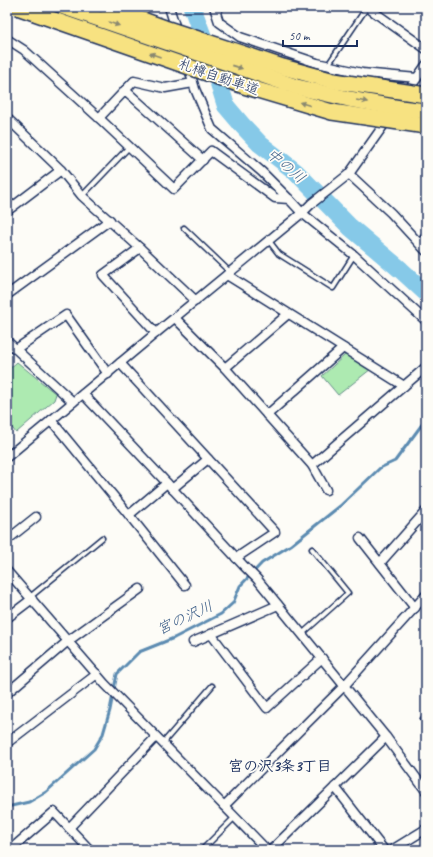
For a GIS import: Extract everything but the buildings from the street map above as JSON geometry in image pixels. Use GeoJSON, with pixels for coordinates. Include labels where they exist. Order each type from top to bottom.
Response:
{"type":"FeatureCollection","features":[{"type":"Feature","properties":{"kind":"highway","name":"札樽自動車道"},"geometry":{"type":"LineString","coordinates":[[17,7],[244,86],[332,112],[426,126]]}},
{"type":"Feature","properties":{"kind":"highway","name":"札樽自動車道"},"geometry":{"type":"LineString","coordinates":[[64,7],[297,87],[349,99],[400,108],[426,110]]}},
{"type":"Feature","properties":{"kind":"highway"},"geometry":{"type":"LineString","coordinates":[[107,7],[283,67],[334,81],[426,95]]}},
{"type":"Feature","properties":{"kind":"highway"},"geometry":{"type":"LineString","coordinates":[[332,112],[377,125],[426,135]]}},
{"type":"Feature","properties":{"kind":"street"},"geometry":{"type":"LineString","coordinates":[[169,7],[193,83],[212,129],[262,172],[302,214],[354,255],[426,321]]}},
{"type":"Feature","properties":{"kind":"street"},"geometry":{"type":"LineString","coordinates":[[367,7],[426,49]]}},
{"type":"Feature","properties":{"kind":"street"},"geometry":{"type":"LineString","coordinates":[[215,11],[219,22],[240,37],[317,63],[362,73],[417,78]]}},
{"type":"Feature","properties":{"kind":"street"},"geometry":{"type":"LineString","coordinates":[[7,39],[24,50],[174,189],[211,151],[275,198],[289,199]]}},
{"type":"Feature","properties":{"kind":"street"},"geometry":{"type":"LineString","coordinates":[[7,457],[349,174],[426,65]]}},
{"type":"Feature","properties":{"kind":"street"},"geometry":{"type":"LineString","coordinates":[[99,118],[134,81],[165,88],[193,83]]}},
{"type":"Feature","properties":{"kind":"street"},"geometry":{"type":"LineString","coordinates":[[125,90],[203,160]]}},
{"type":"Feature","properties":{"kind":"street"},"geometry":{"type":"LineString","coordinates":[[7,118],[61,170],[82,196],[110,220],[196,301]]}},
{"type":"Feature","properties":{"kind":"street"},"geometry":{"type":"LineString","coordinates":[[7,211],[61,170]]}},
{"type":"Feature","properties":{"kind":"street"},"geometry":{"type":"LineString","coordinates":[[349,174],[391,213],[426,251]]}},
{"type":"Feature","properties":{"kind":"street"},"geometry":{"type":"LineString","coordinates":[[7,295],[110,220]]}},
{"type":"Feature","properties":{"kind":"street"},"geometry":{"type":"LineString","coordinates":[[140,248],[103,275],[156,333]]}},
{"type":"Feature","properties":{"kind":"street"},"geometry":{"type":"LineString","coordinates":[[229,274],[288,314],[404,386]]}},
{"type":"Feature","properties":{"kind":"street"},"geometry":{"type":"LineString","coordinates":[[225,368],[288,314]]}},
{"type":"Feature","properties":{"kind":"street"},"geometry":{"type":"LineString","coordinates":[[16,349],[66,315],[108,374]]}},
{"type":"Feature","properties":{"kind":"street"},"geometry":{"type":"LineString","coordinates":[[175,318],[225,368],[312,465],[326,490]]}},
{"type":"Feature","properties":{"kind":"street"},"geometry":{"type":"LineString","coordinates":[[7,341],[73,402]]}},
{"type":"Feature","properties":{"kind":"street"},"geometry":{"type":"LineString","coordinates":[[267,415],[343,348]]}},
{"type":"Feature","properties":{"kind":"street"},"geometry":{"type":"LineString","coordinates":[[120,363],[275,532],[236,558]]}},
{"type":"Feature","properties":{"kind":"street"},"geometry":{"type":"LineString","coordinates":[[312,465],[426,367]]}},
{"type":"Feature","properties":{"kind":"street"},"geometry":{"type":"LineString","coordinates":[[83,394],[257,579],[386,737],[426,791]]}},
{"type":"Feature","properties":{"kind":"street"},"geometry":{"type":"LineString","coordinates":[[51,420],[185,585]]}},
{"type":"Feature","properties":{"kind":"street"},"geometry":{"type":"LineString","coordinates":[[129,515],[208,459]]}},
{"type":"Feature","properties":{"kind":"street"},"geometry":{"type":"LineString","coordinates":[[380,563],[426,511]]}},
{"type":"Feature","properties":{"kind":"street"},"geometry":{"type":"LineString","coordinates":[[7,540],[36,517]]}},
{"type":"Feature","properties":{"kind":"street"},"geometry":{"type":"LineString","coordinates":[[360,538],[415,608]]}},
{"type":"Feature","properties":{"kind":"street"},"geometry":{"type":"LineString","coordinates":[[7,571],[105,684],[266,850]]}},
{"type":"Feature","properties":{"kind":"street"},"geometry":{"type":"LineString","coordinates":[[7,692],[68,641],[140,589]]}},
{"type":"Feature","properties":{"kind":"street"},"geometry":{"type":"LineString","coordinates":[[224,806],[344,686],[426,595]]}},
{"type":"Feature","properties":{"kind":"street"},"geometry":{"type":"LineString","coordinates":[[7,618],[31,598]]}},
{"type":"Feature","properties":{"kind":"street"},"geometry":{"type":"LineString","coordinates":[[193,642],[278,605]]}},
{"type":"Feature","properties":{"kind":"street"},"geometry":{"type":"LineString","coordinates":[[211,634],[267,708],[322,658]]}},
{"type":"Feature","properties":{"kind":"street"},"geometry":{"type":"LineString","coordinates":[[7,743],[97,674]]}},
{"type":"Feature","properties":{"kind":"street"},"geometry":{"type":"LineString","coordinates":[[69,828],[156,737]]}},
{"type":"Feature","properties":{"kind":"street"},"geometry":{"type":"LineString","coordinates":[[271,850],[386,737]]}},
{"type":"Feature","properties":{"kind":"street"},"geometry":{"type":"LineString","coordinates":[[335,787],[384,850]]}},
{"type":"Feature","properties":{"kind":"street"},"geometry":{"type":"LineString","coordinates":[[10,850],[54,812],[90,850]]}},
{"type":"Feature","properties":{"kind":"street"},"geometry":{"type":"LineString","coordinates":[[392,850],[426,829]]}},
{"type":"Feature","properties":{"kind":"lane"},"geometry":{"type":"LineString","coordinates":[[215,11],[222,7]]}},
{"type":"Feature","properties":{"kind":"lane"},"geometry":{"type":"LineString","coordinates":[[328,66],[367,7]]}},
{"type":"Feature","properties":{"kind":"lane"},"geometry":{"type":"LineString","coordinates":[[82,196],[130,147]]}},
{"type":"Feature","properties":{"kind":"lane"},"geometry":{"type":"LineString","coordinates":[[184,228],[229,274]]}},
{"type":"Feature","properties":{"kind":"lane"},"geometry":{"type":"LineString","coordinates":[[419,243],[426,233]]}},
{"type":"Feature","properties":{"kind":"lane"},"geometry":{"type":"LineString","coordinates":[[269,241],[279,254],[333,288],[354,255]]}},
{"type":"Feature","properties":{"kind":"lane"},"geometry":{"type":"LineString","coordinates":[[31,598],[102,538]]}},
{"type":"Feature","properties":{"kind":"lane"},"geometry":{"type":"LineString","coordinates":[[302,634],[348,593],[312,549]]}},
{"type":"Feature","properties":{"kind":"lane"},"geometry":{"type":"LineString","coordinates":[[163,744],[212,686]]}},
{"type":"Feature","properties":{"kind":"lane"},"geometry":{"type":"LineString","coordinates":[[202,850],[235,817]]}},
{"type":"Feature","properties":{"kind":"green space"},"geometry":{"type":"Polygon","coordinates":[[[346,354],[371,369],[338,395],[322,376],[346,354]]]}},
{"type":"Feature","properties":{"kind":"green space"},"geometry":{"type":"Polygon","coordinates":[[[17,362],[56,394],[54,400],[16,433],[7,421],[7,371],[17,362]]]}},
{"type":"Feature","properties":{"kind":"waterway","name":"中の川"},"geometry":{"type":"LineString","coordinates":[[192,7],[213,64],[226,106],[260,144],[296,172],[350,227],[426,293]]}},
{"type":"Feature","properties":{"kind":"waterway","name":"宮の沢川"},"geometry":{"type":"LineString","coordinates":[[7,807],[29,802],[46,792],[94,749],[103,734],[110,710],[117,674],[139,652],[174,638],[221,614],[233,603],[240,586],[262,563],[291,545],[340,506],[380,468],[395,461],[426,419]]}},
{"type":"Feature","properties":{"kind":"district","name":"宮の沢3条3丁目"},"geometry":{"type":"Point","coordinates":[280,766]}}]}
